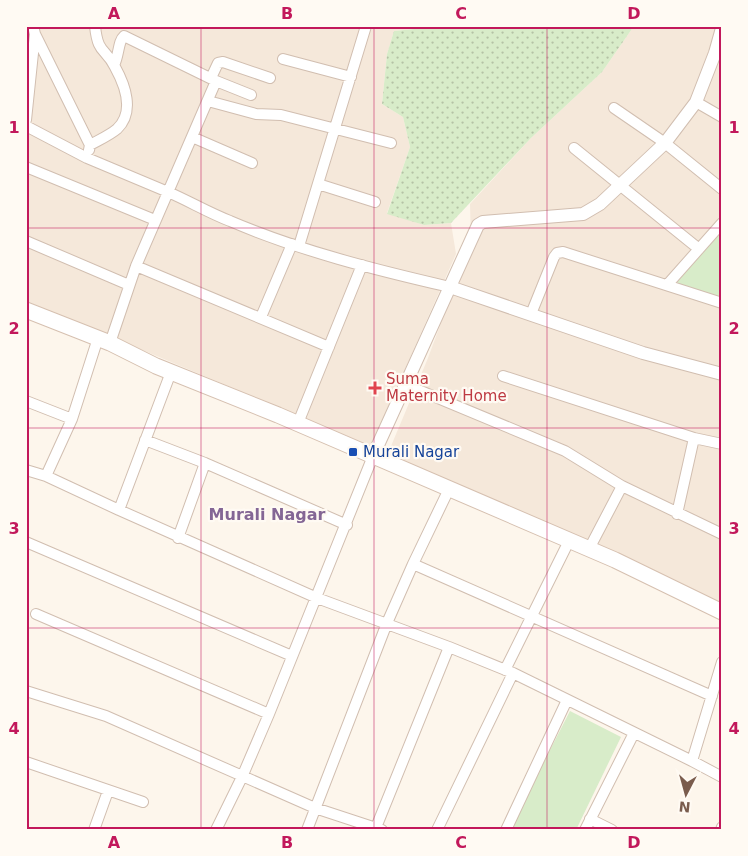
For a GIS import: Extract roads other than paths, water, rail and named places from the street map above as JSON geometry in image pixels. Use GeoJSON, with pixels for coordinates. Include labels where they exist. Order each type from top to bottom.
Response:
{"type":"FeatureCollection","features":[{"type":"Feature","properties":{"kind":"main road"},"geometry":{"type":"LineString","coordinates":[[26,310],[104,340],[171,372],[298,423],[569,542],[615,560],[722,612]]}},
{"type":"Feature","properties":{"kind":"street"},"geometry":{"type":"LineString","coordinates":[[90,145],[118,128],[127,111],[128,102],[114,65],[99,49],[95,26]]}},
{"type":"Feature","properties":{"kind":"street"},"geometry":{"type":"LineString","coordinates":[[261,317],[296,245],[318,184],[366,26]]}},
{"type":"Feature","properties":{"kind":"street"},"geometry":{"type":"LineString","coordinates":[[216,830],[242,777],[269,714],[404,384],[450,288],[474,231],[483,222],[583,214],[600,204],[665,143],[696,102],[719,50],[722,28]]}},
{"type":"Feature","properties":{"kind":"street"},"geometry":{"type":"LineString","coordinates":[[26,120],[34,30]]}},
{"type":"Feature","properties":{"kind":"street"},"geometry":{"type":"LineString","coordinates":[[34,30],[90,145],[87,158]]}},
{"type":"Feature","properties":{"kind":"street"},"geometry":{"type":"LineString","coordinates":[[114,65],[119,54],[120,40],[124,36],[214,80],[251,95]]}},
{"type":"Feature","properties":{"kind":"street"},"geometry":{"type":"LineString","coordinates":[[283,60],[351,77]]}},
{"type":"Feature","properties":{"kind":"street"},"geometry":{"type":"LineString","coordinates":[[46,476],[208,101],[218,63],[223,62],[270,78]]}},
{"type":"Feature","properties":{"kind":"street"},"geometry":{"type":"LineString","coordinates":[[208,101],[256,114],[280,115],[391,143]]}},
{"type":"Feature","properties":{"kind":"street"},"geometry":{"type":"LineString","coordinates":[[696,102],[722,117]]}},
{"type":"Feature","properties":{"kind":"street"},"geometry":{"type":"LineString","coordinates":[[614,108],[665,143],[722,189]]}},
{"type":"Feature","properties":{"kind":"street"},"geometry":{"type":"LineString","coordinates":[[26,126],[87,158],[168,192],[230,222],[362,265],[450,288],[643,353],[722,374]]}},
{"type":"Feature","properties":{"kind":"street"},"geometry":{"type":"LineString","coordinates":[[192,137],[252,163]]}},
{"type":"Feature","properties":{"kind":"street"},"geometry":{"type":"LineString","coordinates":[[574,148],[699,249]]}},
{"type":"Feature","properties":{"kind":"street"},"geometry":{"type":"LineString","coordinates":[[26,167],[155,220]]}},
{"type":"Feature","properties":{"kind":"street"},"geometry":{"type":"LineString","coordinates":[[318,184],[375,202]]}},
{"type":"Feature","properties":{"kind":"street"},"geometry":{"type":"LineString","coordinates":[[667,285],[722,223]]}},
{"type":"Feature","properties":{"kind":"street"},"geometry":{"type":"LineString","coordinates":[[26,240],[129,285]]}},
{"type":"Feature","properties":{"kind":"street"},"geometry":{"type":"LineString","coordinates":[[531,314],[558,253],[563,252],[722,303]]}},
{"type":"Feature","properties":{"kind":"street"},"geometry":{"type":"LineString","coordinates":[[298,423],[362,265]]}},
{"type":"Feature","properties":{"kind":"street"},"geometry":{"type":"LineString","coordinates":[[136,266],[261,317],[328,347]]}},
{"type":"Feature","properties":{"kind":"street"},"geometry":{"type":"LineString","coordinates":[[120,510],[171,372]]}},
{"type":"Feature","properties":{"kind":"street"},"geometry":{"type":"LineString","coordinates":[[503,376],[694,438],[722,444]]}},
{"type":"Feature","properties":{"kind":"street"},"geometry":{"type":"LineString","coordinates":[[404,384],[565,451],[622,486],[722,534]]}},
{"type":"Feature","properties":{"kind":"street"},"geometry":{"type":"LineString","coordinates":[[26,401],[72,419]]}},
{"type":"Feature","properties":{"kind":"street"},"geometry":{"type":"LineString","coordinates":[[677,514],[694,438]]}},
{"type":"Feature","properties":{"kind":"street"},"geometry":{"type":"LineString","coordinates":[[145,440],[205,463],[347,526]]}},
{"type":"Feature","properties":{"kind":"street"},"geometry":{"type":"LineString","coordinates":[[178,538],[205,463]]}},
{"type":"Feature","properties":{"kind":"street"},"geometry":{"type":"LineString","coordinates":[[26,470],[46,476],[178,538],[317,598],[450,646],[509,672],[722,777]]}},
{"type":"Feature","properties":{"kind":"street"},"geometry":{"type":"LineString","coordinates":[[589,549],[622,486]]}},
{"type":"Feature","properties":{"kind":"street"},"geometry":{"type":"LineString","coordinates":[[307,830],[387,623],[412,564],[449,489]]}},
{"type":"Feature","properties":{"kind":"street"},"geometry":{"type":"LineString","coordinates":[[26,542],[292,656]]}},
{"type":"Feature","properties":{"kind":"street"},"geometry":{"type":"LineString","coordinates":[[437,830],[509,672],[532,616],[569,542]]}},
{"type":"Feature","properties":{"kind":"street"},"geometry":{"type":"LineString","coordinates":[[412,564],[712,696]]}},
{"type":"Feature","properties":{"kind":"street"},"geometry":{"type":"LineString","coordinates":[[36,614],[269,714]]}},
{"type":"Feature","properties":{"kind":"street"},"geometry":{"type":"LineString","coordinates":[[26,690],[106,716],[315,808],[378,829],[450,646]]}},
{"type":"Feature","properties":{"kind":"street"},"geometry":{"type":"LineString","coordinates":[[692,761],[722,662]]}},
{"type":"Feature","properties":{"kind":"street"},"geometry":{"type":"LineString","coordinates":[[506,830],[567,700]]}},
{"type":"Feature","properties":{"kind":"street"},"geometry":{"type":"LineString","coordinates":[[585,830],[634,733]]}},
{"type":"Feature","properties":{"kind":"street"},"geometry":{"type":"LineString","coordinates":[[26,762],[143,802]]}},
{"type":"Feature","properties":{"kind":"street"},"geometry":{"type":"LineString","coordinates":[[94,830],[108,791]]}},
{"type":"Feature","properties":{"kind":"street"},"geometry":{"type":"LineString","coordinates":[[590,818],[612,830]]}},
{"type":"Feature","properties":{"kind":"place","name":"Suma Maternity Home"},"geometry":{"type":"Point","coordinates":[375,388]}},
{"type":"Feature","properties":{"kind":"place","name":"Murali Nagar"},"geometry":{"type":"Point","coordinates":[353,452]}},
{"type":"Feature","properties":{"kind":"district","name":"Murali Nagar"},"geometry":{"type":"Point","coordinates":[267,514]}}]}
